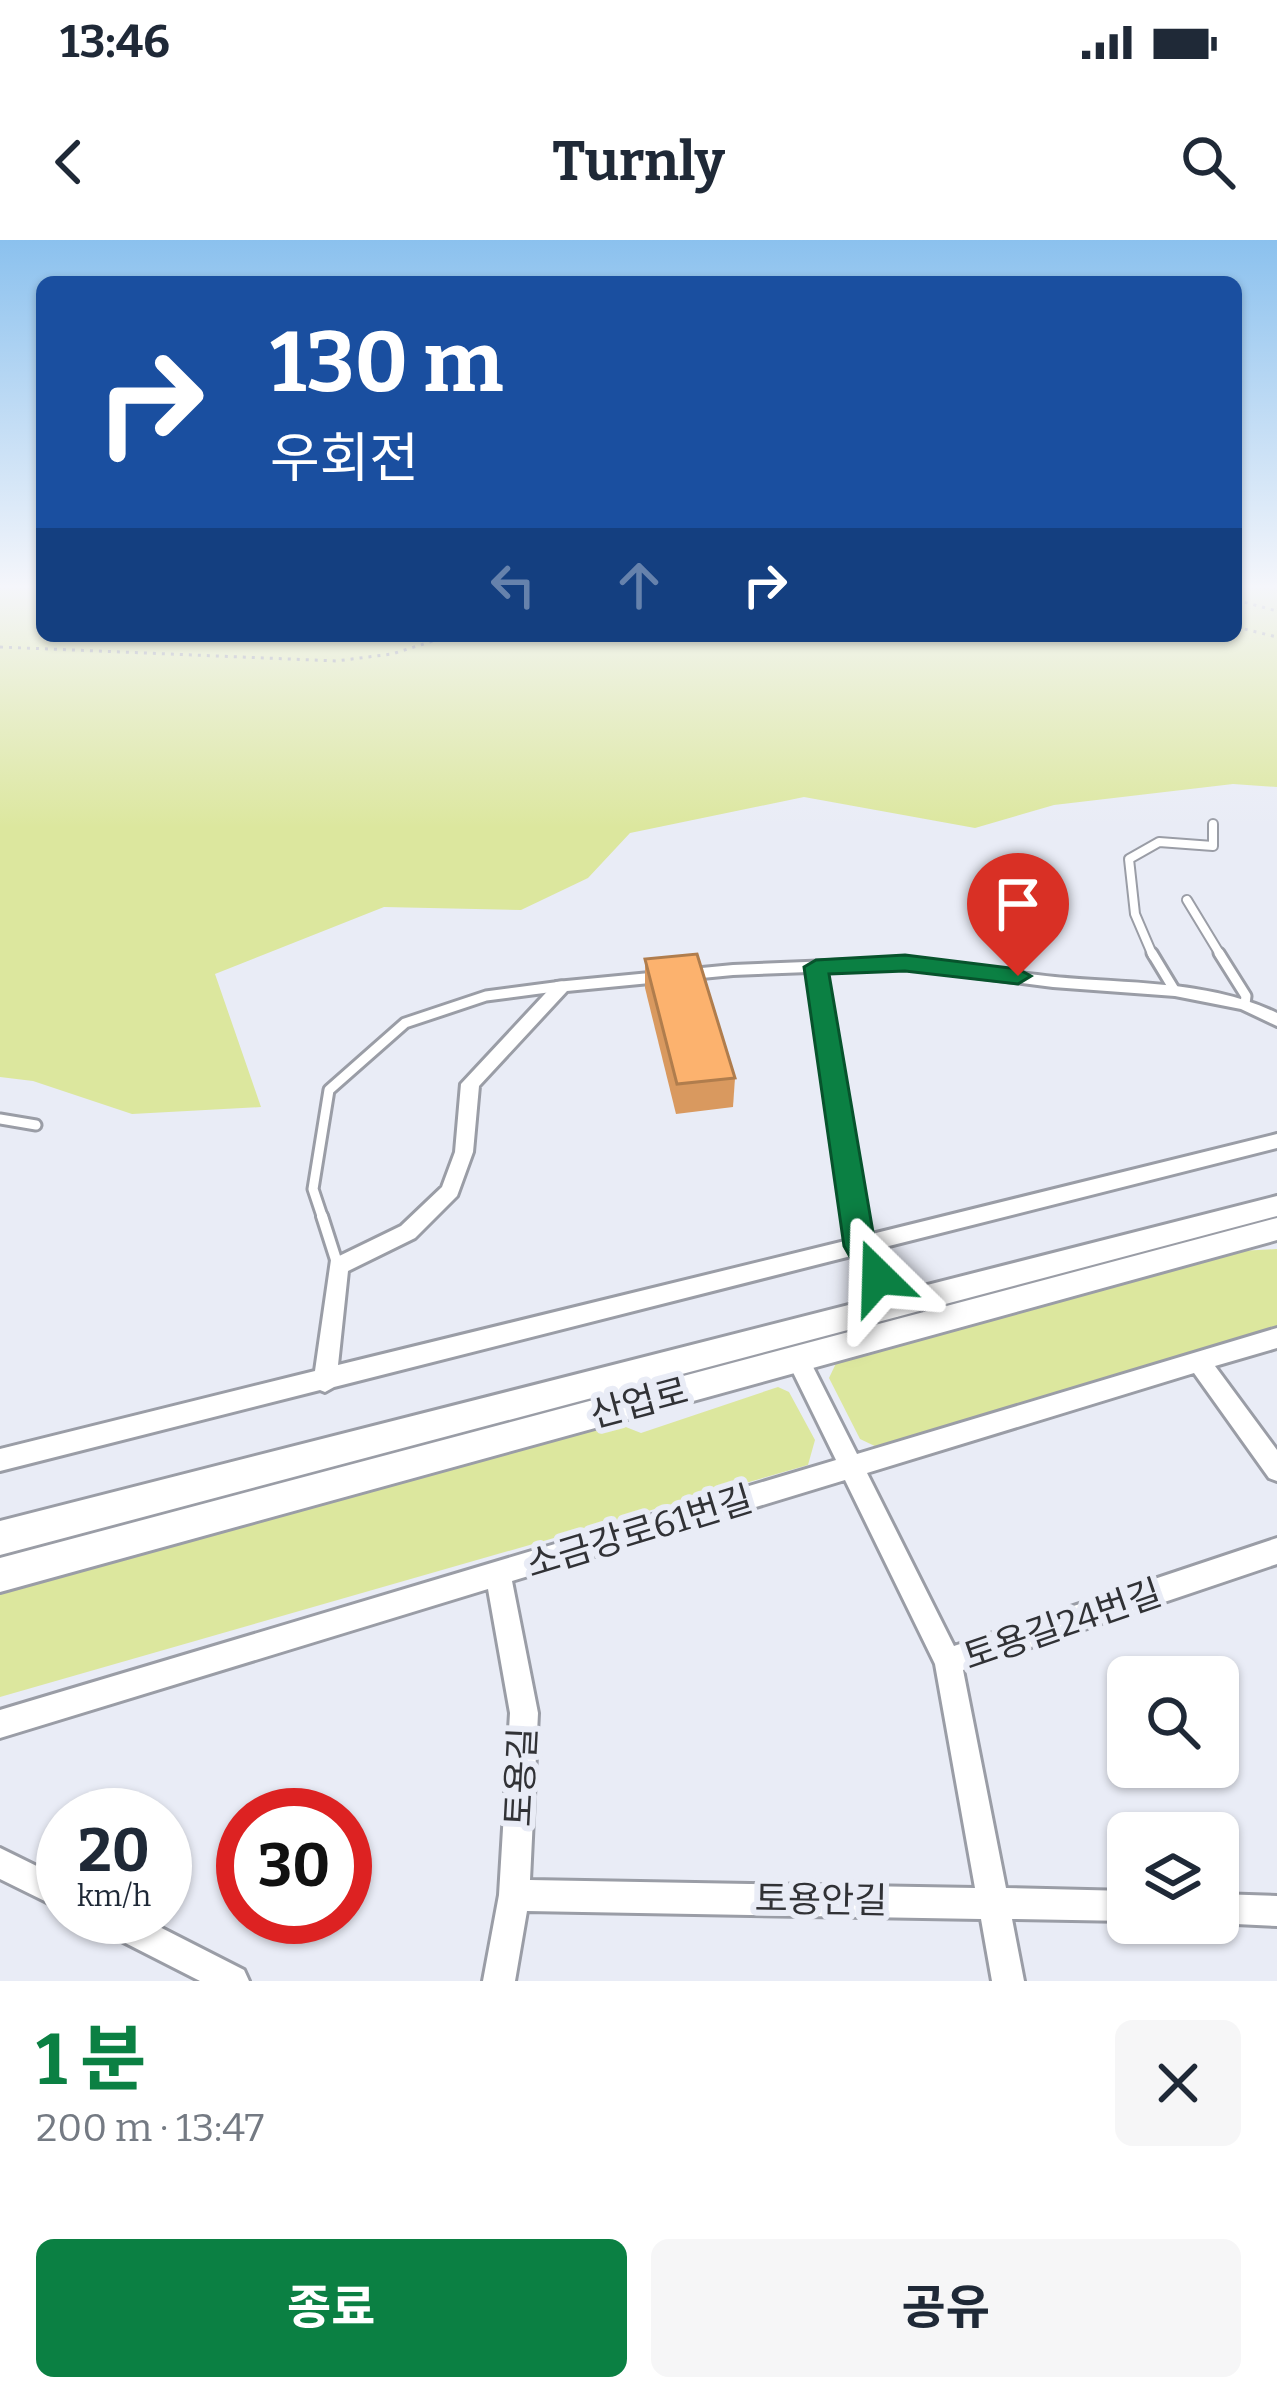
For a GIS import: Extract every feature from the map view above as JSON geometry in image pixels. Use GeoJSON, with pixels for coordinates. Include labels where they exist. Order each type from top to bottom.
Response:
{"type":"FeatureCollection","features":[{"type":"Feature","properties":{"kind":"street"},"geometry":{"type":"LineString","coordinates":[[325,1382],[338,1266],[408,1232],[450,1191],[464,1152],[470,1084],[562,986],[816,967],[950,965],[1053,982],[1174,991],[1245,1004],[1277,1020]]}},
{"type":"Feature","properties":{"kind":"street"},"geometry":{"type":"LineString","coordinates":[[816,967],[860,1246],[896,1309]]}},
{"type":"Feature","properties":{"kind":"street"},"geometry":{"type":"LineString","coordinates":[[0,1460],[1277,1141]]}},
{"type":"Feature","properties":{"kind":"street","name":"산업로"},"geometry":{"type":"LineString","coordinates":[[0,1538],[896,1309],[1277,1206]]}},
{"type":"Feature","properties":{"kind":"street","name":"산업로"},"geometry":{"type":"LineString","coordinates":[[0,1575],[1277,1229]]}},
{"type":"Feature","properties":{"kind":"street","name":"소금강로61번길"},"geometry":{"type":"LineString","coordinates":[[0,1724],[1277,1338]]}},
{"type":"Feature","properties":{"kind":"street"},"geometry":{"type":"LineString","coordinates":[[797,1360],[949,1662]]}},
{"type":"Feature","properties":{"kind":"street"},"geometry":{"type":"LineString","coordinates":[[1199,1362],[1277,1470]]}},
{"type":"Feature","properties":{"kind":"street","name":"토용길24번길"},"geometry":{"type":"LineString","coordinates":[[1008,1981],[949,1662],[1277,1551]]}},
{"type":"Feature","properties":{"kind":"street","name":"토용길"},"geometry":{"type":"LineString","coordinates":[[498,1574],[524,1713],[514,1895],[499,1981]]}},
{"type":"Feature","properties":{"kind":"street"},"geometry":{"type":"LineString","coordinates":[[0,1863],[36,1881]]}},
{"type":"Feature","properties":{"kind":"street","name":"토용안길"},"geometry":{"type":"LineString","coordinates":[[514,1895],[1107,1905]]}},
{"type":"Feature","properties":{"kind":"street"},"geometry":{"type":"LineString","coordinates":[[1239,1910],[1277,1911]]}},
{"type":"Feature","properties":{"kind":"street"},"geometry":{"type":"LineString","coordinates":[[160,1944],[233,1981]]}},
{"type":"Feature","properties":{"kind":"lane"},"geometry":{"type":"LineString","coordinates":[[1174,991],[1143,942],[1129,899],[1129,859],[1143,843],[1155,841],[1213,846],[1213,824]]}},
{"type":"Feature","properties":{"kind":"lane"},"geometry":{"type":"LineString","coordinates":[[1187,900],[1246,996],[1245,1004]]}},
{"type":"Feature","properties":{"kind":"lane"},"geometry":{"type":"LineString","coordinates":[[338,1266],[313,1190],[329,1090],[405,1023],[486,996],[562,986]]}},
{"type":"Feature","properties":{"kind":"lane"},"geometry":{"type":"LineString","coordinates":[[0,1119],[36,1125]]}},
{"type":"Feature","properties":{"kind":"green space"},"geometry":{"type":"Polygon","coordinates":[[[0,666],[1277,666],[1277,787],[1233,784],[1054,805],[975,828],[804,797],[630,833],[588,878],[521,910],[384,907],[215,974],[261,1107],[132,1114],[33,1081],[0,1077],[0,666]]]}},
{"type":"Feature","properties":{"kind":"green space"},"geometry":{"type":"Polygon","coordinates":[[[1277,1249],[1277,1326],[881,1449],[860,1439],[829,1378],[839,1357],[1221,1252],[1277,1249]]]}},
{"type":"Feature","properties":{"kind":"green space"},"geometry":{"type":"Polygon","coordinates":[[[778,1387],[789,1392],[815,1440],[808,1465],[0,1697],[0,1591],[608,1420],[641,1433],[778,1387]]]}},
{"type":"Feature","properties":{"kind":"building"},"geometry":{"type":"Polygon","coordinates":[[[697,954],[735,1078],[677,1084],[645,959],[697,954]]]}},
{"type":"Feature","properties":{"kind":"route"},"geometry":{"type":"LineString","coordinates":[[878,1277],[860,1246],[816,967],[950,965],[1018,976]]}}]}
